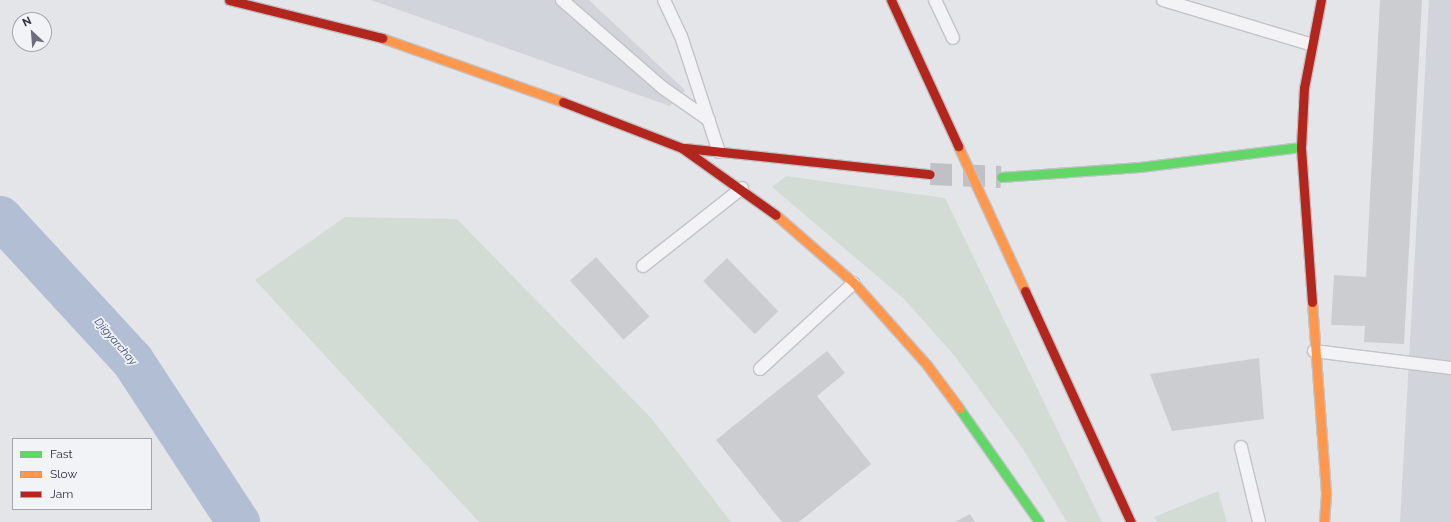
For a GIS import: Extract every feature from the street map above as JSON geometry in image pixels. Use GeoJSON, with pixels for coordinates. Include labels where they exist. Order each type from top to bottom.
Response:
{"type":"FeatureCollection","features":[{"type":"Feature","properties":{"kind":"main road"},"geometry":{"type":"LineString","coordinates":[[229,0],[375,36],[485,72],[682,148],[742,188],[798,231],[854,283],[927,365],[988,446],[1039,522]]}},
{"type":"Feature","properties":{"kind":"main road"},"geometry":{"type":"LineString","coordinates":[[891,0],[1132,522]]}},
{"type":"Feature","properties":{"kind":"main road"},"geometry":{"type":"LineString","coordinates":[[1321,0],[1310,44],[1301,147],[1314,351],[1326,494],[1324,522]]}},
{"type":"Feature","properties":{"kind":"main road"},"geometry":{"type":"LineString","coordinates":[[1001,177],[1140,167],[1301,147]]}},
{"type":"Feature","properties":{"kind":"main road"},"geometry":{"type":"LineString","coordinates":[[682,148],[930,174]]}},
{"type":"Feature","properties":{"kind":"lane"},"geometry":{"type":"LineString","coordinates":[[562,0],[663,88],[708,120]]}},
{"type":"Feature","properties":{"kind":"lane"},"geometry":{"type":"LineString","coordinates":[[664,0],[681,36],[719,152]]}},
{"type":"Feature","properties":{"kind":"lane"},"geometry":{"type":"LineString","coordinates":[[935,0],[953,38]]}},
{"type":"Feature","properties":{"kind":"lane"},"geometry":{"type":"LineString","coordinates":[[1163,0],[1310,44]]}},
{"type":"Feature","properties":{"kind":"lane"},"geometry":{"type":"LineString","coordinates":[[643,266],[742,188]]}},
{"type":"Feature","properties":{"kind":"lane"},"geometry":{"type":"LineString","coordinates":[[760,369],[854,283]]}},
{"type":"Feature","properties":{"kind":"lane"},"geometry":{"type":"LineString","coordinates":[[1314,351],[1451,368]]}},
{"type":"Feature","properties":{"kind":"lane"},"geometry":{"type":"LineString","coordinates":[[1241,447],[1259,522]]}},
{"type":"Feature","properties":{"kind":"shaded area"},"geometry":{"type":"Polygon","coordinates":[[[371,0],[589,0],[685,90],[670,106],[371,0]]]}},
{"type":"Feature","properties":{"kind":"shaded area"},"geometry":{"type":"Polygon","coordinates":[[[1429,0],[1451,0],[1451,522],[1400,522],[1429,0]]]}},
{"type":"Feature","properties":{"kind":"shaded area"},"geometry":{"type":"Polygon","coordinates":[[[786,176],[945,198],[1102,522],[1067,522],[1021,446],[954,355],[904,299],[772,187],[786,176]]]}},
{"type":"Feature","properties":{"kind":"shaded area"},"geometry":{"type":"Polygon","coordinates":[[[345,217],[457,219],[652,419],[731,522],[479,522],[255,280],[345,217]]]}},
{"type":"Feature","properties":{"kind":"shaded area"},"geometry":{"type":"Polygon","coordinates":[[[1218,491],[1227,522],[1157,522],[1154,517],[1218,491]]]}},
{"type":"Feature","properties":{"kind":"building"},"geometry":{"type":"Polygon","coordinates":[[[1380,0],[1422,0],[1404,344],[1364,342],[1365,326],[1331,325],[1334,275],[1366,277],[1380,0]]]}},
{"type":"Feature","properties":{"kind":"building"},"geometry":{"type":"Polygon","coordinates":[[[596,257],[650,316],[624,340],[570,280],[596,257]]]}},
{"type":"Feature","properties":{"kind":"building"},"geometry":{"type":"Polygon","coordinates":[[[727,258],[778,311],[755,334],[703,281],[727,258]]]}},
{"type":"Feature","properties":{"kind":"building"},"geometry":{"type":"Polygon","coordinates":[[[827,351],[845,373],[817,396],[871,464],[799,522],[782,522],[716,440],[827,351]]]}},
{"type":"Feature","properties":{"kind":"building"},"geometry":{"type":"Polygon","coordinates":[[[1259,358],[1264,419],[1172,431],[1150,374],[1259,358]]]}},
{"type":"Feature","properties":{"kind":"building"},"geometry":{"type":"Polygon","coordinates":[[[970,514],[975,522],[955,522],[970,514]]]}},
{"type":"Feature","properties":{"kind":"waterway","name":"Djigyarchay"},"geometry":{"type":"LineString","coordinates":[[0,217],[132,360],[238,522]]}},
{"type":"Feature","properties":{"kind":"tunnel"},"geometry":{"type":"LineString","coordinates":[[930,174],[1001,177]]}},
{"type":"Feature","properties":{"kind":"traffic: fast"},"geometry":{"type":"LineString","coordinates":[[1001,177],[1140,167],[1301,147]]}},
{"type":"Feature","properties":{"kind":"traffic: fast"},"geometry":{"type":"LineString","coordinates":[[959,408],[1039,522]]}},
{"type":"Feature","properties":{"kind":"traffic: slow"},"geometry":{"type":"LineString","coordinates":[[382,38],[563,102]]}},
{"type":"Feature","properties":{"kind":"traffic: slow"},"geometry":{"type":"LineString","coordinates":[[958,146],[1025,291]]}},
{"type":"Feature","properties":{"kind":"traffic: slow"},"geometry":{"type":"LineString","coordinates":[[776,215],[854,283],[927,365],[959,408]]}},
{"type":"Feature","properties":{"kind":"traffic: slow"},"geometry":{"type":"LineString","coordinates":[[1312,302],[1326,494],[1324,522]]}},
{"type":"Feature","properties":{"kind":"traffic: jam"},"geometry":{"type":"LineString","coordinates":[[229,0],[382,38]]}},
{"type":"Feature","properties":{"kind":"traffic: jam"},"geometry":{"type":"LineString","coordinates":[[891,0],[958,146]]}},
{"type":"Feature","properties":{"kind":"traffic: jam"},"geometry":{"type":"LineString","coordinates":[[1312,302],[1301,147],[1304,88],[1321,0]]}},
{"type":"Feature","properties":{"kind":"traffic: jam"},"geometry":{"type":"LineString","coordinates":[[563,102],[682,148],[776,215]]}},
{"type":"Feature","properties":{"kind":"traffic: jam"},"geometry":{"type":"LineString","coordinates":[[685,148],[930,174]]}},
{"type":"Feature","properties":{"kind":"traffic: jam"},"geometry":{"type":"LineString","coordinates":[[1025,291],[1131,522]]}}]}
